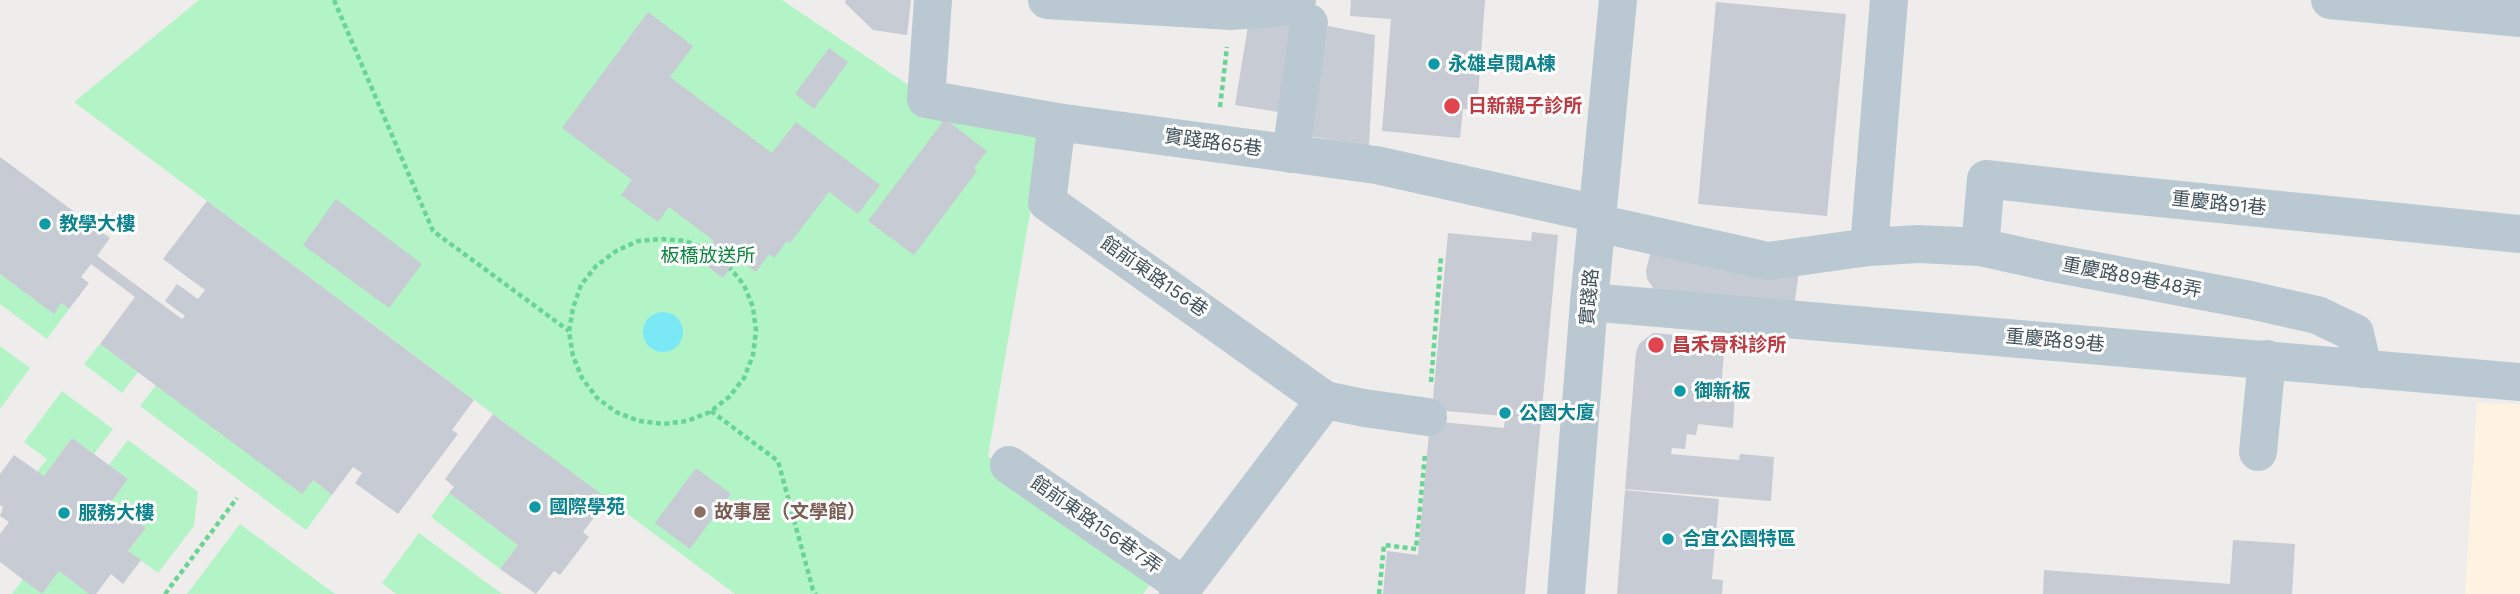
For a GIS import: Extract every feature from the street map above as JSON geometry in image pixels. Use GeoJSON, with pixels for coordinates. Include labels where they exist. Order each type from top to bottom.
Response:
{"type":"FeatureCollection","features":[{"type":"Feature","properties":{"kind":"street","name":"實踐路65巷"},"geometry":{"type":"LineString","coordinates":[[933,0],[926,99],[1057,122],[1376,165],[1597,218]]}},
{"type":"Feature","properties":{"kind":"street"},"geometry":{"type":"LineString","coordinates":[[1047,0],[1231,11],[1296,5],[1303,12],[1291,154]]}},
{"type":"Feature","properties":{"kind":"street","name":"實踐路"},"geometry":{"type":"LineString","coordinates":[[1566,594],[1589,302],[1618,0]]}},
{"type":"Feature","properties":{"kind":"street"},"geometry":{"type":"LineString","coordinates":[[1869,247],[1889,0]]}},
{"type":"Feature","properties":{"kind":"street"},"geometry":{"type":"LineString","coordinates":[[2330,0],[2520,18]]}},
{"type":"Feature","properties":{"kind":"street","name":"館前東路156巷"},"geometry":{"type":"LineString","coordinates":[[1057,122],[1047,202],[1325,400],[1428,417]]}},
{"type":"Feature","properties":{"kind":"street","name":"重慶路91巷"},"geometry":{"type":"LineString","coordinates":[[1980,247],[1986,178],[2520,234]]}},
{"type":"Feature","properties":{"kind":"street","name":"重慶路89巷48弄"},"geometry":{"type":"LineString","coordinates":[[1597,218],[1768,261],[1869,247],[1918,244],[1980,247],[2318,315],[2355,333],[2363,369]]}},
{"type":"Feature","properties":{"kind":"street","name":"重慶路89巷"},"geometry":{"type":"LineString","coordinates":[[1589,302],[2520,383]]}},
{"type":"Feature","properties":{"kind":"street"},"geometry":{"type":"LineString","coordinates":[[2258,452],[2267,359]]}},
{"type":"Feature","properties":{"kind":"street"},"geometry":{"type":"LineString","coordinates":[[1181,590],[1325,400]]}},
{"type":"Feature","properties":{"kind":"street","name":"館前東路156巷7弄"},"geometry":{"type":"LineString","coordinates":[[1009,464],[1181,590]]}},
{"type":"Feature","properties":{"kind":"path"},"geometry":{"type":"LineString","coordinates":[[334,0],[433,231],[569,332]]}},
{"type":"Feature","properties":{"kind":"path"},"geometry":{"type":"LineString","coordinates":[[1216,144],[1231,11]]}},
{"type":"Feature","properties":{"kind":"path"},"geometry":{"type":"LineString","coordinates":[[707,250],[686,242],[662,239],[638,242],[616,251],[596,266],[581,285],[569,332],[573,356],[582,379],[597,398],[616,412],[639,421],[664,424],[687,421],[711,411],[729,397],[744,377],[753,355],[756,331],[753,307],[744,285],[730,268]]}},
{"type":"Feature","properties":{"kind":"path"},"geometry":{"type":"LineString","coordinates":[[711,411],[778,461],[816,594]]}},
{"type":"Feature","properties":{"kind":"path"},"geometry":{"type":"LineString","coordinates":[[165,594],[237,498]]}},
{"type":"Feature","properties":{"kind":"shaded area"},"geometry":{"type":"Polygon","coordinates":[[[2477,403],[2520,404],[2520,594],[2465,594],[2477,403]]]}},
{"type":"Feature","properties":{"kind":"green space","name":"板橋放送所"},"geometry":{"type":"Polygon","coordinates":[[[199,0],[782,0],[919,92],[1044,132],[988,456],[1154,579],[1143,594],[735,594],[74,102],[199,0]]]}},
{"type":"Feature","properties":{"kind":"green space"},"geometry":{"type":"Polygon","coordinates":[[[0,274],[54,313],[61,303],[69,309],[47,339],[0,304],[0,274]]]}},
{"type":"Feature","properties":{"kind":"green space"},"geometry":{"type":"Polygon","coordinates":[[[100,344],[138,372],[122,393],[84,364],[100,344]]]}},
{"type":"Feature","properties":{"kind":"green space"},"geometry":{"type":"Polygon","coordinates":[[[0,346],[30,368],[0,409],[0,346]]]}},
{"type":"Feature","properties":{"kind":"green space"},"geometry":{"type":"Polygon","coordinates":[[[156,385],[302,493],[313,480],[332,495],[306,530],[140,406],[156,385]]]}},
{"type":"Feature","properties":{"kind":"green space"},"geometry":{"type":"Polygon","coordinates":[[[62,391],[113,429],[94,454],[72,438],[44,476],[37,472],[47,459],[24,442],[62,391]]]}},
{"type":"Feature","properties":{"kind":"green space"},"geometry":{"type":"Polygon","coordinates":[[[128,440],[198,492],[194,526],[158,573],[128,551],[146,528],[111,502],[128,479],[109,465],[128,440]]]}},
{"type":"Feature","properties":{"kind":"green space"},"geometry":{"type":"Polygon","coordinates":[[[449,493],[518,545],[500,569],[431,517],[449,493]]]}},
{"type":"Feature","properties":{"kind":"green space"},"geometry":{"type":"Polygon","coordinates":[[[240,524],[335,594],[187,594],[240,524]]]}},
{"type":"Feature","properties":{"kind":"green space"},"geometry":{"type":"Polygon","coordinates":[[[419,533],[502,594],[396,594],[382,583],[419,533]]]}},
{"type":"Feature","properties":{"kind":"green space"},"geometry":{"type":"Polygon","coordinates":[[[59,571],[89,594],[42,594],[59,571]]]}},
{"type":"Feature","properties":{"kind":"green space"},"geometry":{"type":"Polygon","coordinates":[[[23,579],[42,594],[12,594],[23,579]]]}},
{"type":"Feature","properties":{"kind":"water"},"geometry":{"type":"Polygon","coordinates":[[[663,312],[671,313],[677,318],[682,324],[682,340],[677,346],[671,351],[663,352],[655,351],[649,346],[644,340],[643,332],[644,324],[649,318],[655,313],[663,312]]]}},
{"type":"Feature","properties":{"kind":"building"},"geometry":{"type":"Polygon","coordinates":[[[846,0],[911,0],[907,35],[873,30],[845,3],[846,0]]]}},
{"type":"Feature","properties":{"kind":"building","name":"永雄卓閱A棟"},"geometry":{"type":"Polygon","coordinates":[[[1351,0],[1485,0],[1477,110],[1463,109],[1460,138],[1382,131],[1391,19],[1350,16],[1351,0]]]}},
{"type":"Feature","properties":{"kind":"building"},"geometry":{"type":"Polygon","coordinates":[[[1716,2],[1846,14],[1827,216],[1698,204],[1716,2]]]}},
{"type":"Feature","properties":{"kind":"building","name":"板橋放送所"},"geometry":{"type":"Polygon","coordinates":[[[648,12],[693,46],[670,77],[772,153],[796,122],[880,185],[858,214],[829,192],[790,243],[787,241],[774,258],[769,254],[756,272],[738,258],[723,278],[699,260],[714,241],[669,207],[658,222],[621,195],[632,180],[562,128],[648,12]]]}},
{"type":"Feature","properties":{"kind":"building"},"geometry":{"type":"Polygon","coordinates":[[[1250,14],[1300,22],[1284,113],[1235,105],[1250,14]]]}},
{"type":"Feature","properties":{"kind":"building"},"geometry":{"type":"Polygon","coordinates":[[[1328,26],[1375,35],[1369,146],[1309,136],[1328,26]]]}},
{"type":"Feature","properties":{"kind":"building"},"geometry":{"type":"Polygon","coordinates":[[[829,48],[848,62],[814,109],[795,94],[829,48]]]}},
{"type":"Feature","properties":{"kind":"building"},"geometry":{"type":"Polygon","coordinates":[[[945,119],[987,151],[974,168],[977,171],[914,255],[868,221],[945,119]]]}},
{"type":"Feature","properties":{"kind":"building"},"geometry":{"type":"Polygon","coordinates":[[[0,157],[110,238],[97,256],[182,319],[185,316],[165,301],[177,284],[198,299],[205,290],[163,259],[207,201],[474,400],[452,430],[458,434],[398,514],[355,483],[362,473],[353,467],[332,495],[313,480],[302,494],[100,344],[135,297],[91,264],[81,277],[89,283],[69,309],[61,303],[54,314],[0,274],[0,157]]]}},
{"type":"Feature","properties":{"kind":"building"},"geometry":{"type":"Polygon","coordinates":[[[336,199],[422,264],[389,308],[303,245],[336,199]]]}},
{"type":"Feature","properties":{"kind":"building","name":"公園大廈"},"geometry":{"type":"Polygon","coordinates":[[[1532,232],[1558,235],[1525,594],[1383,594],[1387,551],[1418,555],[1430,421],[1504,428],[1505,416],[1432,410],[1448,233],[1531,241],[1532,232]]]}},
{"type":"Feature","properties":{"kind":"building"},"geometry":{"type":"Polygon","coordinates":[[[1651,251],[1799,271],[1794,308],[1656,292],[1647,279],[1646,270],[1651,251]]]}},
{"type":"Feature","properties":{"kind":"building","name":"御新板"},"geometry":{"type":"Polygon","coordinates":[[[1653,333],[1725,339],[1721,391],[1735,392],[1733,428],[1698,424],[1696,435],[1687,434],[1685,449],[1672,448],[1671,454],[1739,460],[1740,454],[1774,457],[1771,501],[1625,489],[1636,352],[1640,343],[1653,333]]]}},
{"type":"Feature","properties":{"kind":"building","name":"國際學苑"},"geometry":{"type":"Polygon","coordinates":[[[493,414],[608,499],[583,532],[589,537],[560,575],[554,571],[536,594],[500,569],[518,545],[449,493],[454,487],[445,479],[493,414]]]}},
{"type":"Feature","properties":{"kind":"building","name":"服務大樓"},"geometry":{"type":"Polygon","coordinates":[[[72,438],[128,479],[111,502],[146,528],[128,551],[141,560],[123,584],[111,574],[96,594],[89,594],[59,571],[42,594],[0,562],[0,534],[9,522],[0,516],[3,507],[0,505],[0,474],[14,455],[44,476],[72,438]]]}},
{"type":"Feature","properties":{"kind":"building"},"geometry":{"type":"Polygon","coordinates":[[[696,468],[731,494],[690,549],[655,523],[696,468]]]}},
{"type":"Feature","properties":{"kind":"building","name":"合宜公園特區"},"geometry":{"type":"Polygon","coordinates":[[[1625,490],[1719,499],[1712,579],[1723,580],[1722,594],[1617,594],[1625,490]]]}},
{"type":"Feature","properties":{"kind":"building"},"geometry":{"type":"Polygon","coordinates":[[[2233,540],[2295,544],[2292,594],[2043,594],[2044,570],[2230,584],[2233,540]]]}},
{"type":"Feature","properties":{"kind":"place","name":"永雄卓閱A棟"},"geometry":{"type":"Point","coordinates":[1434,64]}},
{"type":"Feature","properties":{"kind":"place","name":"日新親子診所"},"geometry":{"type":"Point","coordinates":[1452,106]}},
{"type":"Feature","properties":{"kind":"place","name":"教學大樓"},"geometry":{"type":"Point","coordinates":[45,224]}},
{"type":"Feature","properties":{"kind":"place","name":"昌禾骨科診所"},"geometry":{"type":"Point","coordinates":[1656,345]}},
{"type":"Feature","properties":{"kind":"place","name":"御新板"},"geometry":{"type":"Point","coordinates":[1680,391]}},
{"type":"Feature","properties":{"kind":"place","name":"公園大廈"},"geometry":{"type":"Point","coordinates":[1505,413]}},
{"type":"Feature","properties":{"kind":"place","name":"國際學苑"},"geometry":{"type":"Point","coordinates":[535,507]}},
{"type":"Feature","properties":{"kind":"place","name":"故事屋（文學館）"},"geometry":{"type":"Point","coordinates":[700,512]}},
{"type":"Feature","properties":{"kind":"place","name":"服務大樓"},"geometry":{"type":"Point","coordinates":[64,513]}},
{"type":"Feature","properties":{"kind":"place","name":"合宜公園特區"},"geometry":{"type":"Point","coordinates":[1668,539]}}]}
